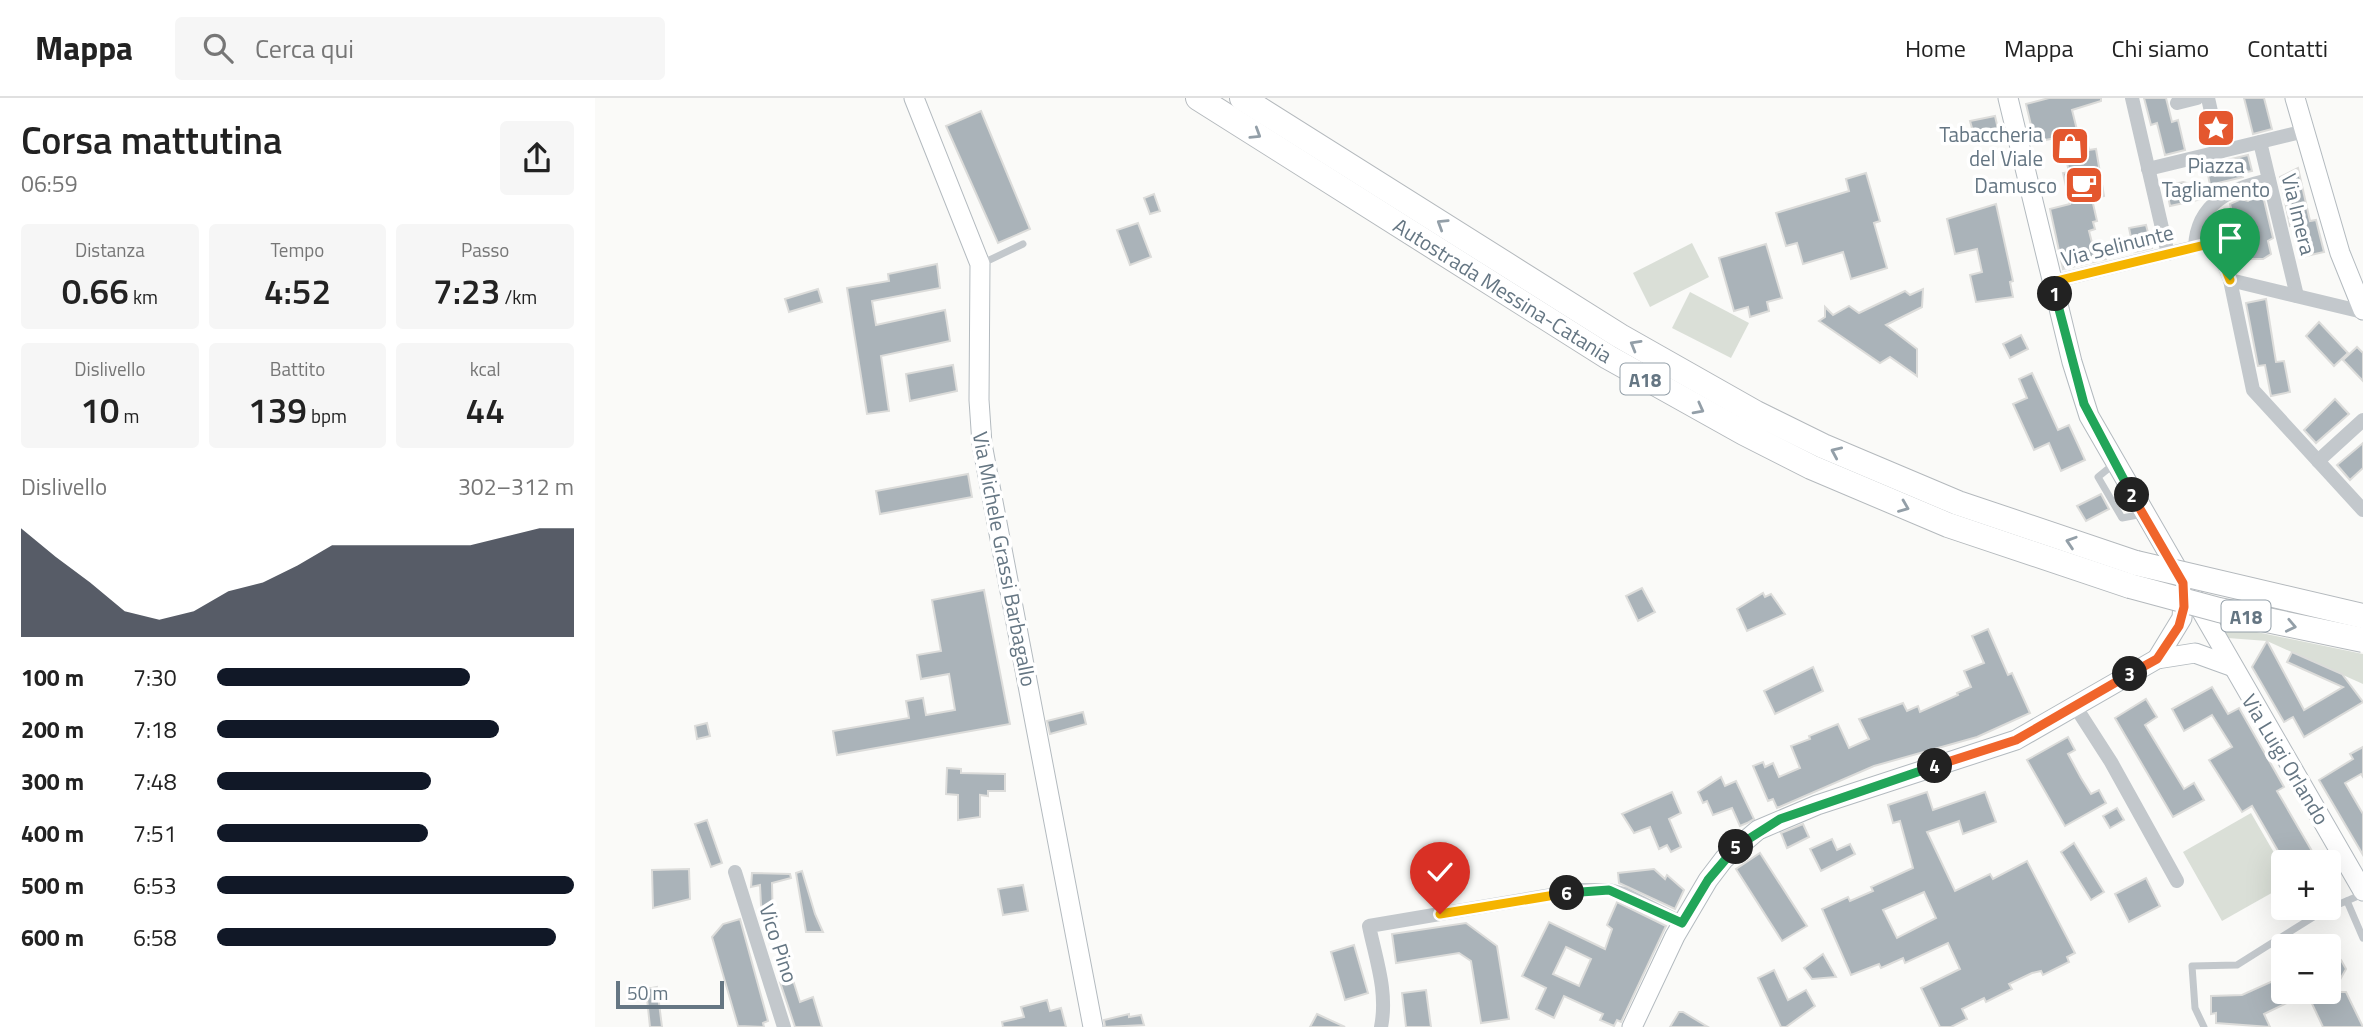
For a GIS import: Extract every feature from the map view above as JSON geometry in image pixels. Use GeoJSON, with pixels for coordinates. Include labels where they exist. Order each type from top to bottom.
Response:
{"type":"FeatureCollection","features":[{"type":"Feature","properties":{"kind":"highway","name":"Autostrada Messina-Catania"},"geometry":{"type":"LineString","coordinates":[[1198,98],[1608,357],[1811,467],[1948,525],[2133,574]]}},
{"type":"Feature","properties":{"kind":"highway","name":"Autostrada Messina-Catania"},"geometry":{"type":"LineString","coordinates":[[1242,98],[1609,329],[1756,413],[1835,451],[2133,574]]}},
{"type":"Feature","properties":{"kind":"highway","name":"A18"},"geometry":{"type":"LineString","coordinates":[[2133,574],[2225,586],[2363,615]]}},
{"type":"Feature","properties":{"kind":"highway","name":"A18"},"geometry":{"type":"LineString","coordinates":[[2133,574],[2219,610],[2363,640]]}},
{"type":"Feature","properties":{"kind":"street","name":"Via Michele Grassi Barbagallo"},"geometry":{"type":"LineString","coordinates":[[914,98],[980,264],[979,400],[982,444],[1093,1027]]}},
{"type":"Feature","properties":{"kind":"street","name":"Via Luigi Orlando"},"geometry":{"type":"LineString","coordinates":[[2008,98],[2084,404],[2114,464],[2231,666],[2358,895]]}},
{"type":"Feature","properties":{"kind":"street"},"geometry":{"type":"LineString","coordinates":[[2132,98],[2168,254]]}},
{"type":"Feature","properties":{"kind":"street"},"geometry":{"type":"LineString","coordinates":[[2177,103],[2197,98]]}},
{"type":"Feature","properties":{"kind":"street"},"geometry":{"type":"LineString","coordinates":[[2208,98],[2220,152]]}},
{"type":"Feature","properties":{"kind":"street"},"geometry":{"type":"LineString","coordinates":[[2295,98],[2340,253],[2363,311]]}},
{"type":"Feature","properties":{"kind":"street"},"geometry":{"type":"LineString","coordinates":[[2148,169],[2305,131]]}},
{"type":"Feature","properties":{"kind":"street","name":"Via Imera"},"geometry":{"type":"LineString","coordinates":[[2260,142],[2297,296]]}},
{"type":"Feature","properties":{"kind":"street"},"geometry":{"type":"LineString","coordinates":[[2195,247],[2205,216],[2224,193],[2269,180]]}},
{"type":"Feature","properties":{"kind":"street","name":"Via Selinunte"},"geometry":{"type":"LineString","coordinates":[[2052,282],[2209,244],[2218,250],[2230,280],[2253,390],[2363,510]]}},
{"type":"Feature","properties":{"kind":"street"},"geometry":{"type":"LineString","coordinates":[[2230,280],[2363,311]]}},
{"type":"Feature","properties":{"kind":"street"},"geometry":{"type":"LineString","coordinates":[[2318,460],[2363,420]]}},
{"type":"Feature","properties":{"kind":"street"},"geometry":{"type":"LineString","coordinates":[[2164,658],[2182,618],[2183,583]]}},
{"type":"Feature","properties":{"kind":"street"},"geometry":{"type":"LineString","coordinates":[[2173,635],[2209,628]]}},
{"type":"Feature","properties":{"kind":"street"},"geometry":{"type":"LineString","coordinates":[[1632,1027],[1682,923],[1724,859],[1758,831],[1817,805],[2016,740],[2164,658],[2202,640],[2209,628]]}},
{"type":"Feature","properties":{"kind":"street"},"geometry":{"type":"LineString","coordinates":[[2164,658],[2195,653],[2231,666]]}},
{"type":"Feature","properties":{"kind":"street"},"geometry":{"type":"LineString","coordinates":[[2075,706],[2111,762],[2177,881]]}},
{"type":"Feature","properties":{"kind":"street","name":"Vico Pino"},"geometry":{"type":"LineString","coordinates":[[735,872],[784,1027]]}},
{"type":"Feature","properties":{"kind":"street"},"geometry":{"type":"LineString","coordinates":[[1381,1027],[1385,1006],[1369,926],[1581,890],[1609,890],[1682,923]]}},
{"type":"Feature","properties":{"kind":"lane"},"geometry":{"type":"LineString","coordinates":[[980,264],[1023,244]]}},
{"type":"Feature","properties":{"kind":"lane"},"geometry":{"type":"LineString","coordinates":[[2204,1027],[2195,1009],[2192,966],[2237,965],[2323,911],[2358,895],[2363,938]]}},
{"type":"Feature","properties":{"kind":"shaded area"},"geometry":{"type":"Polygon","coordinates":[[[1692,243],[1709,277],[1650,307],[1633,273],[1692,243]]]}},
{"type":"Feature","properties":{"kind":"shaded area"},"geometry":{"type":"Polygon","coordinates":[[[1690,292],[1749,323],[1731,358],[1672,328],[1690,292]]]}},
{"type":"Feature","properties":{"kind":"shaded area"},"geometry":{"type":"Polygon","coordinates":[[[2218,624],[2363,654],[2363,684],[2267,641],[2228,638],[2218,624]]]}},
{"type":"Feature","properties":{"kind":"shaded area"},"geometry":{"type":"Polygon","coordinates":[[[2251,813],[2272,850],[2271,893],[2222,921],[2183,852],[2251,813]]]}},
{"type":"Feature","properties":{"kind":"building"},"geometry":{"type":"Polygon","coordinates":[[[2049,98],[2101,98],[2101,101],[2072,110],[2078,134],[2085,133],[2089,150],[2096,149],[2104,196],[2092,199],[2097,221],[2093,222],[2095,229],[2089,231],[2095,255],[2105,253],[2106,259],[2063,269],[2050,209],[2070,204],[2063,173],[2069,172],[2061,137],[2035,142],[2026,104],[2049,98]]]}},
{"type":"Feature","properties":{"kind":"building"},"geometry":{"type":"Polygon","coordinates":[[[2144,98],[2166,98],[2172,122],[2178,120],[2185,150],[2165,155],[2157,123],[2151,125],[2144,98]]]}},
{"type":"Feature","properties":{"kind":"building"},"geometry":{"type":"Polygon","coordinates":[[[2244,98],[2264,98],[2272,129],[2253,134],[2244,98]]]}},
{"type":"Feature","properties":{"kind":"building"},"geometry":{"type":"Polygon","coordinates":[[[981,111],[1030,229],[998,243],[946,126],[981,111]]]}},
{"type":"Feature","properties":{"kind":"building"},"geometry":{"type":"Polygon","coordinates":[[[1995,116],[1998,129],[1974,135],[1970,121],[1995,116]]]}},
{"type":"Feature","properties":{"kind":"building"},"geometry":{"type":"Polygon","coordinates":[[[2248,155],[2252,171],[2242,173],[2243,177],[2210,185],[2206,165],[2248,155]]]}},
{"type":"Feature","properties":{"kind":"building"},"geometry":{"type":"Polygon","coordinates":[[[2298,168],[2310,221],[2316,220],[2324,252],[2306,256],[2298,224],[2290,226],[2280,177],[2298,168]]]}},
{"type":"Feature","properties":{"kind":"building"},"geometry":{"type":"Polygon","coordinates":[[[1866,173],[1880,221],[1874,223],[1887,268],[1851,279],[1843,252],[1803,264],[1797,243],[1786,246],[1776,213],[1849,191],[1846,179],[1866,173]]]}},
{"type":"Feature","properties":{"kind":"building"},"geometry":{"type":"Polygon","coordinates":[[[2183,182],[2215,191],[2201,195],[2202,199],[2170,206],[2166,186],[2183,182]]]}},
{"type":"Feature","properties":{"kind":"building"},"geometry":{"type":"Polygon","coordinates":[[[1154,194],[1160,211],[1150,214],[1144,198],[1154,194]]]}},
{"type":"Feature","properties":{"kind":"building"},"geometry":{"type":"Polygon","coordinates":[[[2257,194],[2263,196],[2273,238],[2268,241],[2271,254],[2263,259],[2251,259],[2248,246],[2240,246],[2230,204],[2241,199],[2248,201],[2257,194]]]}},
{"type":"Feature","properties":{"kind":"building"},"geometry":{"type":"Polygon","coordinates":[[[1996,204],[2013,281],[2010,282],[2013,297],[1976,302],[1970,275],[1982,272],[1977,249],[1955,254],[1947,219],[1996,204]]]}},
{"type":"Feature","properties":{"kind":"building"},"geometry":{"type":"Polygon","coordinates":[[[1138,223],[1151,257],[1130,265],[1117,230],[1138,223]]]}},
{"type":"Feature","properties":{"kind":"building"},"geometry":{"type":"Polygon","coordinates":[[[2146,225],[2152,248],[2134,252],[2129,228],[2146,225]]]}},
{"type":"Feature","properties":{"kind":"building"},"geometry":{"type":"Polygon","coordinates":[[[1766,244],[1782,298],[1767,302],[1769,311],[1750,317],[1748,307],[1734,311],[1719,258],[1766,244]]]}},
{"type":"Feature","properties":{"kind":"building"},"geometry":{"type":"Polygon","coordinates":[[[937,264],[940,288],[872,301],[876,325],[945,310],[950,341],[881,356],[889,411],[867,414],[847,288],[889,281],[888,274],[937,264]]]}},
{"type":"Feature","properties":{"kind":"building"},"geometry":{"type":"Polygon","coordinates":[[[818,289],[822,302],[789,312],[785,299],[818,289]]]}},
{"type":"Feature","properties":{"kind":"building"},"geometry":{"type":"Polygon","coordinates":[[[1923,289],[1922,307],[1886,325],[1917,349],[1917,376],[1890,357],[1880,363],[1819,321],[1825,317],[1825,307],[1833,315],[1849,306],[1859,313],[1905,291],[1910,295],[1923,289]]]}},
{"type":"Feature","properties":{"kind":"building"},"geometry":{"type":"Polygon","coordinates":[[[2266,299],[2276,362],[2284,361],[2290,392],[2271,396],[2265,365],[2258,366],[2246,303],[2266,299]]]}},
{"type":"Feature","properties":{"kind":"building"},"geometry":{"type":"Polygon","coordinates":[[[2319,322],[2348,353],[2334,366],[2306,336],[2319,322]]]}},
{"type":"Feature","properties":{"kind":"building"},"geometry":{"type":"Polygon","coordinates":[[[2021,335],[2028,349],[2010,358],[2003,344],[2021,335]]]}},
{"type":"Feature","properties":{"kind":"building"},"geometry":{"type":"Polygon","coordinates":[[[2357,347],[2363,353],[2363,381],[2343,360],[2357,347]]]}},
{"type":"Feature","properties":{"kind":"building"},"geometry":{"type":"Polygon","coordinates":[[[953,365],[957,391],[910,401],[906,374],[953,365]]]}},
{"type":"Feature","properties":{"kind":"building"},"geometry":{"type":"Polygon","coordinates":[[[2032,373],[2058,430],[2069,425],[2085,460],[2061,471],[2049,443],[2034,450],[2013,404],[2027,398],[2019,379],[2032,373]]]}},
{"type":"Feature","properties":{"kind":"building"},"geometry":{"type":"Polygon","coordinates":[[[2335,399],[2349,414],[2316,443],[2304,430],[2335,399]]]}},
{"type":"Feature","properties":{"kind":"building"},"geometry":{"type":"Polygon","coordinates":[[[2363,443],[2363,468],[2350,480],[2337,465],[2363,443]]]}},
{"type":"Feature","properties":{"kind":"building"},"geometry":{"type":"Polygon","coordinates":[[[968,474],[972,497],[880,514],[876,491],[968,474]]]}},
{"type":"Feature","properties":{"kind":"building"},"geometry":{"type":"Polygon","coordinates":[[[2101,494],[2109,509],[2086,521],[2077,506],[2101,494]]]}},
{"type":"Feature","properties":{"kind":"building"},"geometry":{"type":"Polygon","coordinates":[[[1642,588],[1655,612],[1638,621],[1626,596],[1642,588]]]}},
{"type":"Feature","properties":{"kind":"building"},"geometry":{"type":"Polygon","coordinates":[[[984,590],[1010,724],[837,755],[833,731],[909,718],[906,701],[923,698],[926,715],[955,710],[949,674],[921,679],[917,655],[941,651],[932,600],[984,590]]]}},
{"type":"Feature","properties":{"kind":"building"},"geometry":{"type":"Polygon","coordinates":[[[1763,593],[1765,597],[1771,594],[1785,614],[1747,631],[1737,609],[1763,593]]]}},
{"type":"Feature","properties":{"kind":"building"},"geometry":{"type":"Polygon","coordinates":[[[1988,629],[2008,675],[2012,673],[2030,713],[1977,737],[1874,766],[1777,808],[1773,799],[1768,801],[1753,766],[1763,762],[1765,767],[1773,763],[1779,777],[1800,768],[1791,746],[1810,739],[1809,736],[1838,724],[1849,748],[1869,739],[1859,719],[1903,703],[1907,711],[1918,706],[1920,712],[1958,695],[1957,693],[1971,687],[1964,671],[1984,663],[1972,636],[1988,629]]]}},
{"type":"Feature","properties":{"kind":"building"},"geometry":{"type":"Polygon","coordinates":[[[2267,641],[2304,710],[2343,687],[2287,662],[2292,652],[2342,674],[2363,702],[2304,737],[2293,717],[2284,722],[2252,667],[2267,641]]]}},
{"type":"Feature","properties":{"kind":"building"},"geometry":{"type":"Polygon","coordinates":[[[1813,667],[1823,691],[1775,714],[1764,691],[1813,667]]]}},
{"type":"Feature","properties":{"kind":"building"},"geometry":{"type":"Polygon","coordinates":[[[2212,687],[2228,714],[2239,708],[2284,787],[2277,791],[2311,850],[2277,850],[2252,806],[2242,812],[2209,760],[2232,747],[2212,715],[2184,731],[2172,709],[2212,687]]]}},
{"type":"Feature","properties":{"kind":"building"},"geometry":{"type":"Polygon","coordinates":[[[2146,699],[2157,717],[2145,725],[2184,789],[2194,783],[2204,800],[2173,817],[2115,718],[2146,699]]]}},
{"type":"Feature","properties":{"kind":"building"},"geometry":{"type":"Polygon","coordinates":[[[1083,712],[1086,724],[1050,734],[1047,721],[1083,712]]]}},
{"type":"Feature","properties":{"kind":"building"},"geometry":{"type":"Polygon","coordinates":[[[707,723],[710,736],[697,739],[695,726],[707,723]]]}},
{"type":"Feature","properties":{"kind":"building"},"geometry":{"type":"Polygon","coordinates":[[[2068,737],[2075,750],[2068,754],[2081,778],[2091,794],[2099,790],[2106,803],[2065,826],[2027,760],[2068,737]]]}},
{"type":"Feature","properties":{"kind":"building"},"geometry":{"type":"Polygon","coordinates":[[[2363,747],[2363,777],[2361,774],[2345,783],[2363,814],[2363,855],[2319,780],[2353,759],[2350,754],[2363,747]]]}},
{"type":"Feature","properties":{"kind":"building"},"geometry":{"type":"Polygon","coordinates":[[[947,768],[961,769],[961,773],[1005,774],[1005,791],[988,791],[988,796],[980,795],[980,817],[958,820],[958,795],[946,794],[947,768]]]}},
{"type":"Feature","properties":{"kind":"building"},"geometry":{"type":"Polygon","coordinates":[[[1721,777],[1725,786],[1736,781],[1754,819],[1740,826],[1732,808],[1713,815],[1707,801],[1703,803],[1698,792],[1721,777]]]}},
{"type":"Feature","properties":{"kind":"building"},"geometry":{"type":"Polygon","coordinates":[[[1672,792],[1681,813],[1669,819],[1681,847],[1671,852],[1667,845],[1659,849],[1650,827],[1634,833],[1622,814],[1672,792]]]}},
{"type":"Feature","properties":{"kind":"building"},"geometry":{"type":"Polygon","coordinates":[[[1927,792],[1933,810],[1985,792],[1996,822],[1963,834],[1959,821],[1927,832],[1955,891],[1990,874],[1993,879],[2027,861],[2075,953],[2067,957],[2069,962],[2043,975],[2041,971],[2032,973],[2009,984],[2012,989],[1986,1002],[1984,998],[1962,1009],[1967,1019],[1951,1027],[1940,1027],[1921,988],[1960,969],[1948,943],[1905,963],[1903,958],[1881,968],[1879,964],[1851,975],[1822,909],[1848,897],[1850,901],[1873,891],[1871,887],[1913,868],[1900,821],[1893,823],[1888,805],[1927,792]],[[1924,892],[1883,910],[1897,938],[1936,918],[1924,892]]]}},
{"type":"Feature","properties":{"kind":"building"},"geometry":{"type":"Polygon","coordinates":[[[2117,808],[2124,820],[2110,828],[2103,816],[2117,808]]]}},
{"type":"Feature","properties":{"kind":"building"},"geometry":{"type":"Polygon","coordinates":[[[707,820],[722,863],[711,867],[695,824],[707,820]]]}},
{"type":"Feature","properties":{"kind":"building"},"geometry":{"type":"Polygon","coordinates":[[[1803,824],[1809,837],[1787,848],[1781,833],[1803,824]]]}},
{"type":"Feature","properties":{"kind":"building"},"geometry":{"type":"Polygon","coordinates":[[[1832,839],[1837,850],[1850,844],[1855,854],[1821,871],[1810,849],[1832,839]]]}},
{"type":"Feature","properties":{"kind":"building"},"geometry":{"type":"Polygon","coordinates":[[[2074,843],[2104,892],[2091,900],[2061,852],[2074,843]]]}},
{"type":"Feature","properties":{"kind":"building"},"geometry":{"type":"Polygon","coordinates":[[[1760,853],[1807,926],[1782,941],[1736,869],[1760,853]]]}},
{"type":"Feature","properties":{"kind":"building"},"geometry":{"type":"Polygon","coordinates":[[[689,869],[690,899],[653,908],[652,870],[689,869]]]}},
{"type":"Feature","properties":{"kind":"building"},"geometry":{"type":"Polygon","coordinates":[[[1654,869],[1665,879],[1667,875],[1684,890],[1675,909],[1619,883],[1618,873],[1654,869]]]}},
{"type":"Feature","properties":{"kind":"building"},"geometry":{"type":"Polygon","coordinates":[[[802,871],[823,932],[806,932],[796,873],[802,871]]]}},
{"type":"Feature","properties":{"kind":"building"},"geometry":{"type":"Polygon","coordinates":[[[752,873],[790,874],[791,878],[772,883],[773,927],[761,905],[760,885],[751,887],[752,873]]]}},
{"type":"Feature","properties":{"kind":"building"},"geometry":{"type":"Polygon","coordinates":[[[2146,878],[2160,906],[2129,922],[2115,894],[2146,878]]]}},
{"type":"Feature","properties":{"kind":"building"},"geometry":{"type":"Polygon","coordinates":[[[1023,885],[1028,911],[1003,915],[998,889],[1023,885]]]}},
{"type":"Feature","properties":{"kind":"building"},"geometry":{"type":"Polygon","coordinates":[[[1617,902],[1666,926],[1621,1022],[1617,1020],[1614,1026],[1600,1020],[1603,1014],[1564,996],[1554,1018],[1536,1009],[1546,988],[1522,976],[1549,922],[1605,949],[1612,929],[1607,925],[1617,902]],[[1566,947],[1553,974],[1579,986],[1591,959],[1566,947]]]}},
{"type":"Feature","properties":{"kind":"building"},"geometry":{"type":"Polygon","coordinates":[[[740,919],[768,1021],[763,1023],[764,1027],[738,1026],[712,937],[723,924],[740,919]]]}},
{"type":"Feature","properties":{"kind":"building"},"geometry":{"type":"Polygon","coordinates":[[[1466,923],[1497,946],[1509,1019],[1481,1023],[1471,961],[1459,953],[1396,963],[1392,934],[1466,923]]]}},
{"type":"Feature","properties":{"kind":"building"},"geometry":{"type":"Polygon","coordinates":[[[1354,945],[1368,993],[1345,1000],[1331,952],[1354,945]]]}},
{"type":"Feature","properties":{"kind":"building"},"geometry":{"type":"Polygon","coordinates":[[[1823,954],[1836,977],[1812,979],[1804,968],[1823,954]]]}},
{"type":"Feature","properties":{"kind":"building"},"geometry":{"type":"Polygon","coordinates":[[[2341,960],[2346,969],[2341,978],[2341,960]]]}},
{"type":"Feature","properties":{"kind":"building"},"geometry":{"type":"Polygon","coordinates":[[[1774,970],[1788,1000],[1806,990],[1815,1006],[1786,1027],[1781,1027],[1758,978],[1774,970]]]}},
{"type":"Feature","properties":{"kind":"building"},"geometry":{"type":"Polygon","coordinates":[[[792,977],[800,1002],[813,997],[822,1027],[795,1027],[780,982],[792,977]]]}},
{"type":"Feature","properties":{"kind":"building"},"geometry":{"type":"Polygon","coordinates":[[[2271,982],[2271,1004],[2284,1004],[2264,1014],[2270,1027],[2216,1023],[2216,1013],[2211,1014],[2211,996],[2242,995],[2271,982]]]}},
{"type":"Feature","properties":{"kind":"building"},"geometry":{"type":"Polygon","coordinates":[[[657,987],[662,1027],[650,1027],[646,989],[657,987]]]}},
{"type":"Feature","properties":{"kind":"building"},"geometry":{"type":"Polygon","coordinates":[[[1426,990],[1431,1027],[1406,1027],[1402,993],[1426,990]]]}},
{"type":"Feature","properties":{"kind":"building"},"geometry":{"type":"Polygon","coordinates":[[[2341,992],[2346,992],[2363,1027],[2323,1027],[2312,1004],[2341,1004],[2341,992]]]}},
{"type":"Feature","properties":{"kind":"building"},"geometry":{"type":"Polygon","coordinates":[[[1047,1000],[1050,1011],[1061,1008],[1066,1027],[1003,1027],[1002,1022],[1024,1017],[1021,1007],[1047,1000]]]}},
{"type":"Feature","properties":{"kind":"building"},"geometry":{"type":"Polygon","coordinates":[[[1679,1012],[1683,1012],[1708,1027],[1670,1027],[1679,1012]]]}},
{"type":"Feature","properties":{"kind":"building"},"geometry":{"type":"Polygon","coordinates":[[[1129,1014],[1129,1017],[1141,1015],[1144,1025],[1105,1027],[1104,1020],[1129,1014]]]}},
{"type":"Feature","properties":{"kind":"building"},"geometry":{"type":"Polygon","coordinates":[[[1317,1014],[1345,1027],[1310,1027],[1317,1014]]]}},
{"type":"Feature","properties":{"kind":"place","name":"Piazza Tagliamento"},"geometry":{"type":"Point","coordinates":[2216,128]}},
{"type":"Feature","properties":{"kind":"place","name":"Tabaccheria del Viale"},"geometry":{"type":"Point","coordinates":[2070,146]}},
{"type":"Feature","properties":{"kind":"place","name":"Damusco"},"geometry":{"type":"Point","coordinates":[2084,185]}},
{"type":"Feature","properties":{"kind":"route"},"geometry":{"type":"LineString","coordinates":[[1440,914],[1581,890],[1609,890],[1624,894],[1682,923],[1724,859],[1758,831],[1780,819],[1879,783],[2016,740],[2157,659],[2182,618],[2183,583],[2089,416],[2052,282],[2209,244],[2218,250],[2230,280]]}}]}
